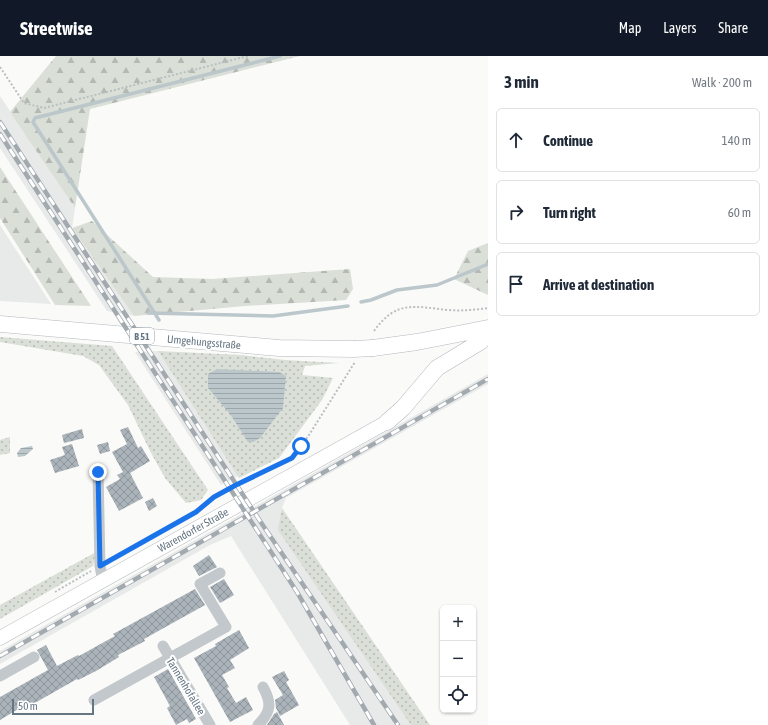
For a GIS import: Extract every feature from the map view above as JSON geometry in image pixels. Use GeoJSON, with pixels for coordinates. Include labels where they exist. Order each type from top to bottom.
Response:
{"type":"FeatureCollection","features":[{"type":"Feature","properties":{"kind":"highway","name":"Umgehungsstraße"},"geometry":{"type":"LineString","coordinates":[[2,324],[271,347],[355,356]]}},
{"type":"Feature","properties":{"kind":"highway","name":"B 51"},"geometry":{"type":"LineString","coordinates":[[355,356],[373,348],[417,342],[488,328]]}},
{"type":"Feature","properties":{"kind":"highway"},"geometry":{"type":"LineString","coordinates":[[387,422],[403,408],[437,368],[480,342],[488,334]]}},
{"type":"Feature","properties":{"kind":"main road","name":"Warendorfer Straße"},"geometry":{"type":"LineString","coordinates":[[0,638],[103,582],[387,422]]}},
{"type":"Feature","properties":{"kind":"lane"},"geometry":{"type":"LineString","coordinates":[[98,472],[100,566],[103,582]]}},
{"type":"Feature","properties":{"kind":"lane"},"geometry":{"type":"LineString","coordinates":[[94,700],[226,627],[200,584],[220,573]]}},
{"type":"Feature","properties":{"kind":"lane","name":"Tannenhofallee"},"geometry":{"type":"LineString","coordinates":[[163,646],[210,725]]}},
{"type":"Feature","properties":{"kind":"lane"},"geometry":{"type":"LineString","coordinates":[[0,676],[34,657]]}},
{"type":"Feature","properties":{"kind":"lane"},"geometry":{"type":"LineString","coordinates":[[258,725],[265,718],[270,707],[268,695],[263,687]]}},
{"type":"Feature","properties":{"kind":"path"},"geometry":{"type":"LineString","coordinates":[[0,67],[24,103],[44,108],[248,56]]}},
{"type":"Feature","properties":{"kind":"path"},"geometry":{"type":"LineString","coordinates":[[374,331],[381,321],[390,314],[411,306],[467,311],[488,308]]}},
{"type":"Feature","properties":{"kind":"path"},"geometry":{"type":"LineString","coordinates":[[53,593],[196,512],[214,497],[292,458],[309,435],[355,356]]}},
{"type":"Feature","properties":{"kind":"shaded area"},"geometry":{"type":"Polygon","coordinates":[[[0,96],[75,208],[72,228],[134,316],[107,311],[0,148],[0,96]]]}},
{"type":"Feature","properties":{"kind":"shaded area"},"geometry":{"type":"Polygon","coordinates":[[[0,225],[51,304],[0,301],[0,225]]]}},
{"type":"Feature","properties":{"kind":"shaded area"},"geometry":{"type":"Polygon","coordinates":[[[158,351],[238,476],[221,485],[135,352],[158,351]]]}},
{"type":"Feature","properties":{"kind":"shaded area"},"geometry":{"type":"Polygon","coordinates":[[[217,369],[279,372],[286,376],[283,408],[260,438],[253,442],[248,442],[230,414],[208,388],[208,374],[217,369]]]}},
{"type":"Feature","properties":{"kind":"shaded area"},"geometry":{"type":"Polygon","coordinates":[[[488,374],[488,384],[286,498],[282,508],[279,529],[412,725],[350,725],[231,536],[210,545],[0,664],[0,651],[488,374]]]}},
{"type":"Feature","properties":{"kind":"shaded area"},"geometry":{"type":"Polygon","coordinates":[[[32,446],[33,449],[25,456],[18,457],[17,453],[21,448],[32,446]]]}},
{"type":"Feature","properties":{"kind":"green space"},"geometry":{"type":"Polygon","coordinates":[[[56,56],[300,56],[90,109],[75,208],[10,112],[56,56]]]}},
{"type":"Feature","properties":{"kind":"green space"},"geometry":{"type":"Polygon","coordinates":[[[0,167],[91,306],[55,305],[0,218],[0,167]]]}},
{"type":"Feature","properties":{"kind":"green space"},"geometry":{"type":"Polygon","coordinates":[[[92,221],[153,277],[212,279],[350,269],[353,289],[346,300],[245,306],[134,316],[72,228],[92,221]]]}},
{"type":"Feature","properties":{"kind":"green space"},"geometry":{"type":"Polygon","coordinates":[[[488,243],[488,295],[454,279],[468,251],[488,243]]]}},
{"type":"Feature","properties":{"kind":"green space"},"geometry":{"type":"Polygon","coordinates":[[[0,337],[112,346],[208,490],[201,500],[186,503],[165,478],[128,405],[99,365],[83,356],[0,342],[0,337]]]}},
{"type":"Feature","properties":{"kind":"green space"},"geometry":{"type":"Polygon","coordinates":[[[158,351],[241,355],[285,360],[339,363],[305,366],[302,375],[333,378],[322,400],[279,458],[239,478],[158,351]]]}},
{"type":"Feature","properties":{"kind":"green space"},"geometry":{"type":"Polygon","coordinates":[[[10,437],[10,453],[0,455],[0,440],[10,437]]]}},
{"type":"Feature","properties":{"kind":"green space"},"geometry":{"type":"Polygon","coordinates":[[[282,508],[430,725],[411,725],[278,530],[282,508]]]}},
{"type":"Feature","properties":{"kind":"green space"},"geometry":{"type":"Polygon","coordinates":[[[96,552],[93,566],[0,619],[0,605],[96,552]]]}},
{"type":"Feature","properties":{"kind":"building"},"geometry":{"type":"Polygon","coordinates":[[[128,427],[138,448],[141,446],[150,461],[130,473],[143,498],[119,511],[106,487],[120,479],[117,475],[123,472],[112,452],[127,444],[120,430],[128,427]]]}},
{"type":"Feature","properties":{"kind":"building"},"geometry":{"type":"Polygon","coordinates":[[[82,429],[84,438],[64,443],[62,435],[82,429]]]}},
{"type":"Feature","properties":{"kind":"building"},"geometry":{"type":"Polygon","coordinates":[[[108,442],[110,451],[100,454],[97,445],[108,442]]]}},
{"type":"Feature","properties":{"kind":"building"},"geometry":{"type":"Polygon","coordinates":[[[72,444],[79,466],[55,473],[50,460],[65,455],[62,447],[72,444]]]}},
{"type":"Feature","properties":{"kind":"building"},"geometry":{"type":"Polygon","coordinates":[[[153,498],[157,506],[149,511],[145,502],[153,498]]]}},
{"type":"Feature","properties":{"kind":"building"},"geometry":{"type":"Polygon","coordinates":[[[209,555],[217,567],[199,576],[193,566],[209,555]]]}},
{"type":"Feature","properties":{"kind":"building"},"geometry":{"type":"Polygon","coordinates":[[[224,579],[234,595],[220,603],[210,587],[224,579]]]}},
{"type":"Feature","properties":{"kind":"building"},"geometry":{"type":"Polygon","coordinates":[[[195,589],[205,605],[144,639],[145,641],[118,655],[119,657],[96,671],[78,680],[77,679],[26,708],[25,705],[0,720],[0,697],[48,670],[37,650],[46,645],[57,666],[78,655],[79,656],[115,636],[113,634],[195,589]]]}},
{"type":"Feature","properties":{"kind":"building"},"geometry":{"type":"Polygon","coordinates":[[[239,630],[249,648],[230,660],[235,668],[222,675],[229,687],[227,688],[236,703],[246,697],[253,710],[230,722],[194,658],[216,646],[215,644],[239,630]]]}},
{"type":"Feature","properties":{"kind":"building"},"geometry":{"type":"Polygon","coordinates":[[[168,669],[196,719],[189,723],[187,719],[176,725],[167,708],[170,706],[154,677],[168,669]]]}},
{"type":"Feature","properties":{"kind":"building"},"geometry":{"type":"Polygon","coordinates":[[[284,671],[289,680],[286,682],[299,705],[280,716],[276,708],[275,700],[283,695],[272,677],[284,671]]]}},
{"type":"Feature","properties":{"kind":"building"},"geometry":{"type":"Polygon","coordinates":[[[277,712],[284,725],[267,725],[274,714],[277,712]]]}},
{"type":"Feature","properties":{"kind":"waterway"},"geometry":{"type":"LineString","coordinates":[[159,320],[33,122],[35,118],[280,56]]}},
{"type":"Feature","properties":{"kind":"waterway"},"geometry":{"type":"LineString","coordinates":[[361,302],[371,300],[397,290],[437,285],[488,264]]}},
{"type":"Feature","properties":{"kind":"waterway"},"geometry":{"type":"LineString","coordinates":[[148,313],[273,316],[348,306]]}},
{"type":"Feature","properties":{"kind":"railway"},"geometry":{"type":"LineString","coordinates":[[0,122],[262,524],[398,725]]}},
{"type":"Feature","properties":{"kind":"railway"},"geometry":{"type":"LineString","coordinates":[[0,134],[297,592],[374,725]]}},
{"type":"Feature","properties":{"kind":"railway"},"geometry":{"type":"LineString","coordinates":[[0,656],[488,379]]}},
{"type":"Feature","properties":{"kind":"route"},"geometry":{"type":"LineString","coordinates":[[98,472],[100,566],[196,512],[214,497],[292,458],[301,446]]}}]}
